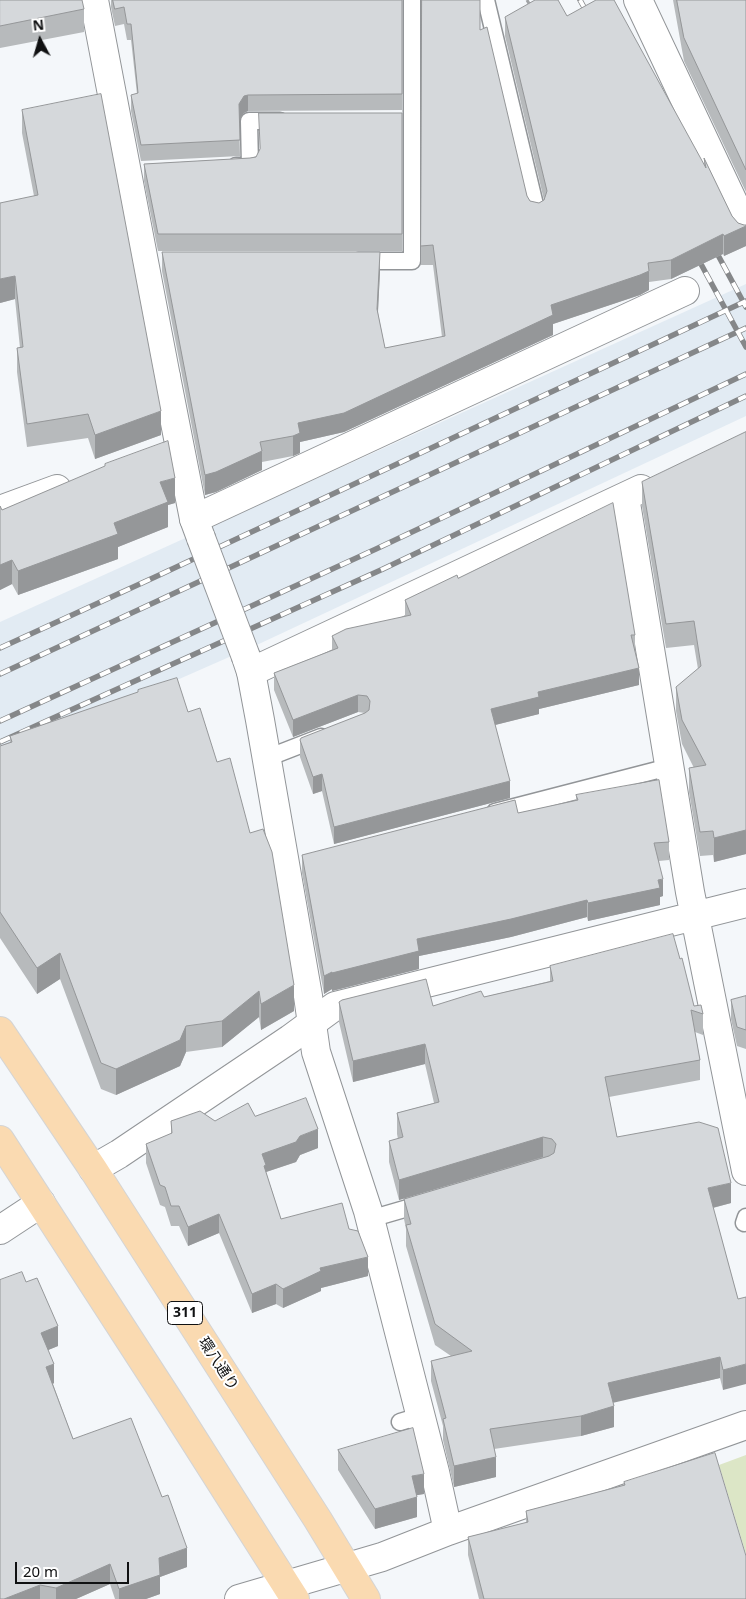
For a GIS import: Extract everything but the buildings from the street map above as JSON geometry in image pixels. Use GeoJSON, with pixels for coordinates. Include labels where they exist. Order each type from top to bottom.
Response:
{"type":"FeatureCollection","features":[{"type":"Feature","properties":{"kind":"main road","name":"環八通り"},"geometry":{"type":"LineString","coordinates":[[0,1031],[93,1170],[318,1520],[366,1599]]}},
{"type":"Feature","properties":{"kind":"main road"},"geometry":{"type":"LineString","coordinates":[[0,1140],[179,1415],[291,1592]]}},
{"type":"Feature","properties":{"kind":"street"},"geometry":{"type":"LineString","coordinates":[[94,0],[136,172],[154,261],[166,376],[198,529],[249,664],[267,758],[296,864],[316,1052],[370,1219],[410,1419],[435,1472],[448,1531]]}},
{"type":"Feature","properties":{"kind":"street"},"geometry":{"type":"LineString","coordinates":[[638,0],[746,229]]}},
{"type":"Feature","properties":{"kind":"street"},"geometry":{"type":"LineString","coordinates":[[198,529],[685,291]]}},
{"type":"Feature","properties":{"kind":"street"},"geometry":{"type":"LineString","coordinates":[[152,454],[179,445]]}},
{"type":"Feature","properties":{"kind":"street"},"geometry":{"type":"LineString","coordinates":[[0,510],[80,480]]}},
{"type":"Feature","properties":{"kind":"street"},"geometry":{"type":"LineString","coordinates":[[249,664],[660,480]]}},
{"type":"Feature","properties":{"kind":"street"},"geometry":{"type":"LineString","coordinates":[[625,497],[690,892],[746,1170]]}},
{"type":"Feature","properties":{"kind":"street"},"geometry":{"type":"LineString","coordinates":[[93,1170],[290,1039],[334,1006],[746,903]]}},
{"type":"Feature","properties":{"kind":"street"},"geometry":{"type":"LineString","coordinates":[[0,1230],[40,1203]]}},
{"type":"Feature","properties":{"kind":"street"},"geometry":{"type":"LineString","coordinates":[[239,1599],[291,1592],[346,1568],[382,1557],[448,1531],[746,1425]]}},
{"type":"Feature","properties":{"kind":"lane"},"geometry":{"type":"LineString","coordinates":[[343,261],[412,261],[412,0]]}},
{"type":"Feature","properties":{"kind":"lane"},"geometry":{"type":"LineString","coordinates":[[486,0],[537,213]]}},
{"type":"Feature","properties":{"kind":"lane"},"geometry":{"type":"LineString","coordinates":[[393,120],[412,120]]}},
{"type":"Feature","properties":{"kind":"lane"},"geometry":{"type":"LineString","coordinates":[[222,167],[250,166],[249,121],[297,121]]}},
{"type":"Feature","properties":{"kind":"lane"},"geometry":{"type":"LineString","coordinates":[[267,758],[335,731]]}},
{"type":"Feature","properties":{"kind":"lane"},"geometry":{"type":"LineString","coordinates":[[478,817],[670,767]]}},
{"type":"Feature","properties":{"kind":"lane"},"geometry":{"type":"LineString","coordinates":[[370,1219],[444,1197]]}},
{"type":"Feature","properties":{"kind":"path"},"geometry":{"type":"LineString","coordinates":[[527,0],[533,12]]}},
{"type":"Feature","properties":{"kind":"shaded area"},"geometry":{"type":"Polygon","coordinates":[[[746,284],[746,416],[261,643],[0,758],[0,622],[746,284]]]}},
{"type":"Feature","properties":{"kind":"green space"},"geometry":{"type":"Polygon","coordinates":[[[746,1455],[746,1554],[719,1465],[746,1455]]]}},
{"type":"Feature","properties":{"kind":"railway"},"geometry":{"type":"LineString","coordinates":[[580,0],[591,20]]}},
{"type":"Feature","properties":{"kind":"railway"},"geometry":{"type":"LineString","coordinates":[[712,244],[746,307]]}},
{"type":"Feature","properties":{"kind":"railway"},"geometry":{"type":"LineString","coordinates":[[695,253],[746,347]]}},
{"type":"Feature","properties":{"kind":"railway"},"geometry":{"type":"LineString","coordinates":[[0,648],[746,301]]}},
{"type":"Feature","properties":{"kind":"railway"},"geometry":{"type":"LineString","coordinates":[[0,674],[746,328]]}},
{"type":"Feature","properties":{"kind":"railway"},"geometry":{"type":"LineString","coordinates":[[0,721],[376,549],[746,374]]}},
{"type":"Feature","properties":{"kind":"railway"},"geometry":{"type":"LineString","coordinates":[[0,742],[383,569],[746,396]]}}]}
